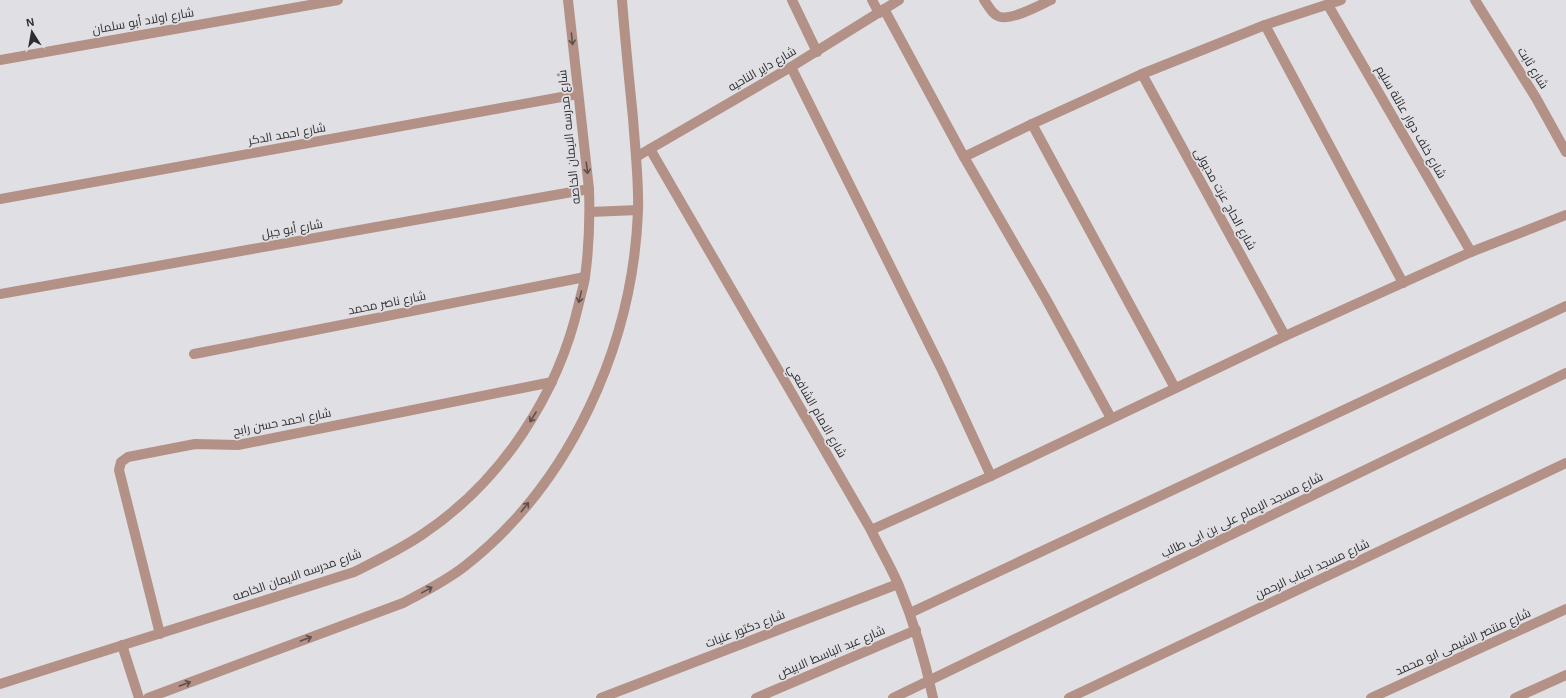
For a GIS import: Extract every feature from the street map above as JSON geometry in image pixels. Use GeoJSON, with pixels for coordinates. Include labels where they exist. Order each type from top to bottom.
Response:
{"type":"FeatureCollection","features":[{"type":"Feature","properties":{"kind":"street","name":"شارع اولاد أبو سلمان"},"geometry":{"type":"LineString","coordinates":[[0,60],[338,0]]}},
{"type":"Feature","properties":{"kind":"street","name":"شارع مدرسه الايمان الخاصه"},"geometry":{"type":"LineString","coordinates":[[0,684],[354,572],[390,554],[413,540],[456,508],[485,481],[510,450],[533,417],[552,382],[572,330],[585,277],[590,212],[589,189],[568,0]]}},
{"type":"Feature","properties":{"kind":"street"},"geometry":{"type":"LineString","coordinates":[[148,698],[403,603],[438,584],[465,566],[498,536],[523,509],[555,467],[574,436],[593,399],[610,359],[624,311],[635,248],[638,210],[636,157],[622,0]]}},
{"type":"Feature","properties":{"kind":"street"},"geometry":{"type":"LineString","coordinates":[[792,0],[817,52]]}},
{"type":"Feature","properties":{"kind":"street"},"geometry":{"type":"LineString","coordinates":[[872,0],[882,11],[964,157],[1046,298],[1111,418]]}},
{"type":"Feature","properties":{"kind":"street","name":"شارع داير الناحيه"},"geometry":{"type":"LineString","coordinates":[[636,157],[817,52],[899,0]]}},
{"type":"Feature","properties":{"kind":"street"},"geometry":{"type":"LineString","coordinates":[[984,0],[995,15],[1004,18],[1014,16],[1051,0]]}},
{"type":"Feature","properties":{"kind":"street"},"geometry":{"type":"LineString","coordinates":[[964,157],[1142,74],[1265,26],[1341,0]]}},
{"type":"Feature","properties":{"kind":"street","name":"شارع ثابت"},"geometry":{"type":"LineString","coordinates":[[1475,0],[1536,98],[1566,152]]}},
{"type":"Feature","properties":{"kind":"street","name":"شارع خلف دوار عائلة سليم"},"geometry":{"type":"LineString","coordinates":[[1328,5],[1471,252]]}},
{"type":"Feature","properties":{"kind":"street"},"geometry":{"type":"LineString","coordinates":[[1265,26],[1403,283]]}},
{"type":"Feature","properties":{"kind":"street"},"geometry":{"type":"LineString","coordinates":[[791,67],[942,370],[991,476]]}},
{"type":"Feature","properties":{"kind":"street","name":"شارع الحاج عزت مدبولى"},"geometry":{"type":"LineString","coordinates":[[1142,74],[1285,336]]}},
{"type":"Feature","properties":{"kind":"street","name":"شارع احمد الدكر"},"geometry":{"type":"LineString","coordinates":[[0,199],[578,94]]}},
{"type":"Feature","properties":{"kind":"street"},"geometry":{"type":"LineString","coordinates":[[1032,124],[1175,388]]}},
{"type":"Feature","properties":{"kind":"street","name":"شارع الامام الشافعي"},"geometry":{"type":"LineString","coordinates":[[650,149],[871,530],[898,584],[910,613],[916,630],[933,698]]}},
{"type":"Feature","properties":{"kind":"street","name":"شارع أبو جبل"},"geometry":{"type":"LineString","coordinates":[[0,294],[589,189]]}},
{"type":"Feature","properties":{"kind":"street"},"geometry":{"type":"LineString","coordinates":[[590,212],[638,210]]}},
{"type":"Feature","properties":{"kind":"street"},"geometry":{"type":"LineString","coordinates":[[871,530],[991,476],[1285,336],[1471,252],[1566,216]]}},
{"type":"Feature","properties":{"kind":"street","name":"شارع ناصر محمد"},"geometry":{"type":"LineString","coordinates":[[194,354],[585,277]]}},
{"type":"Feature","properties":{"kind":"street"},"geometry":{"type":"LineString","coordinates":[[910,613],[1566,306]]}},
{"type":"Feature","properties":{"kind":"street","name":"شارع مسجد الإمام على بن ابى طالب"},"geometry":{"type":"LineString","coordinates":[[893,698],[1566,373]]}},
{"type":"Feature","properties":{"kind":"street","name":"شارع احمد حسن رابح"},"geometry":{"type":"LineString","coordinates":[[160,634],[119,470],[121,462],[128,457],[195,444],[238,445],[552,382]]}},
{"type":"Feature","properties":{"kind":"street","name":"شارع مسجد احباب الرحمن"},"geometry":{"type":"LineString","coordinates":[[1069,698],[1566,463]]}},
{"type":"Feature","properties":{"kind":"street","name":"شارع دكتور عنيات"},"geometry":{"type":"LineString","coordinates":[[602,698],[898,584]]}},
{"type":"Feature","properties":{"kind":"street","name":"شارع منتصر الشيمى ابو محمد"},"geometry":{"type":"LineString","coordinates":[[1371,698],[1566,609]]}},
{"type":"Feature","properties":{"kind":"street","name":"شارع عبد الباسط الابيض"},"geometry":{"type":"LineString","coordinates":[[756,698],[916,630]]}},
{"type":"Feature","properties":{"kind":"street"},"geometry":{"type":"LineString","coordinates":[[122,645],[139,698]]}},
{"type":"Feature","properties":{"kind":"street"},"geometry":{"type":"LineString","coordinates":[[1515,698],[1566,675]]}}]}
